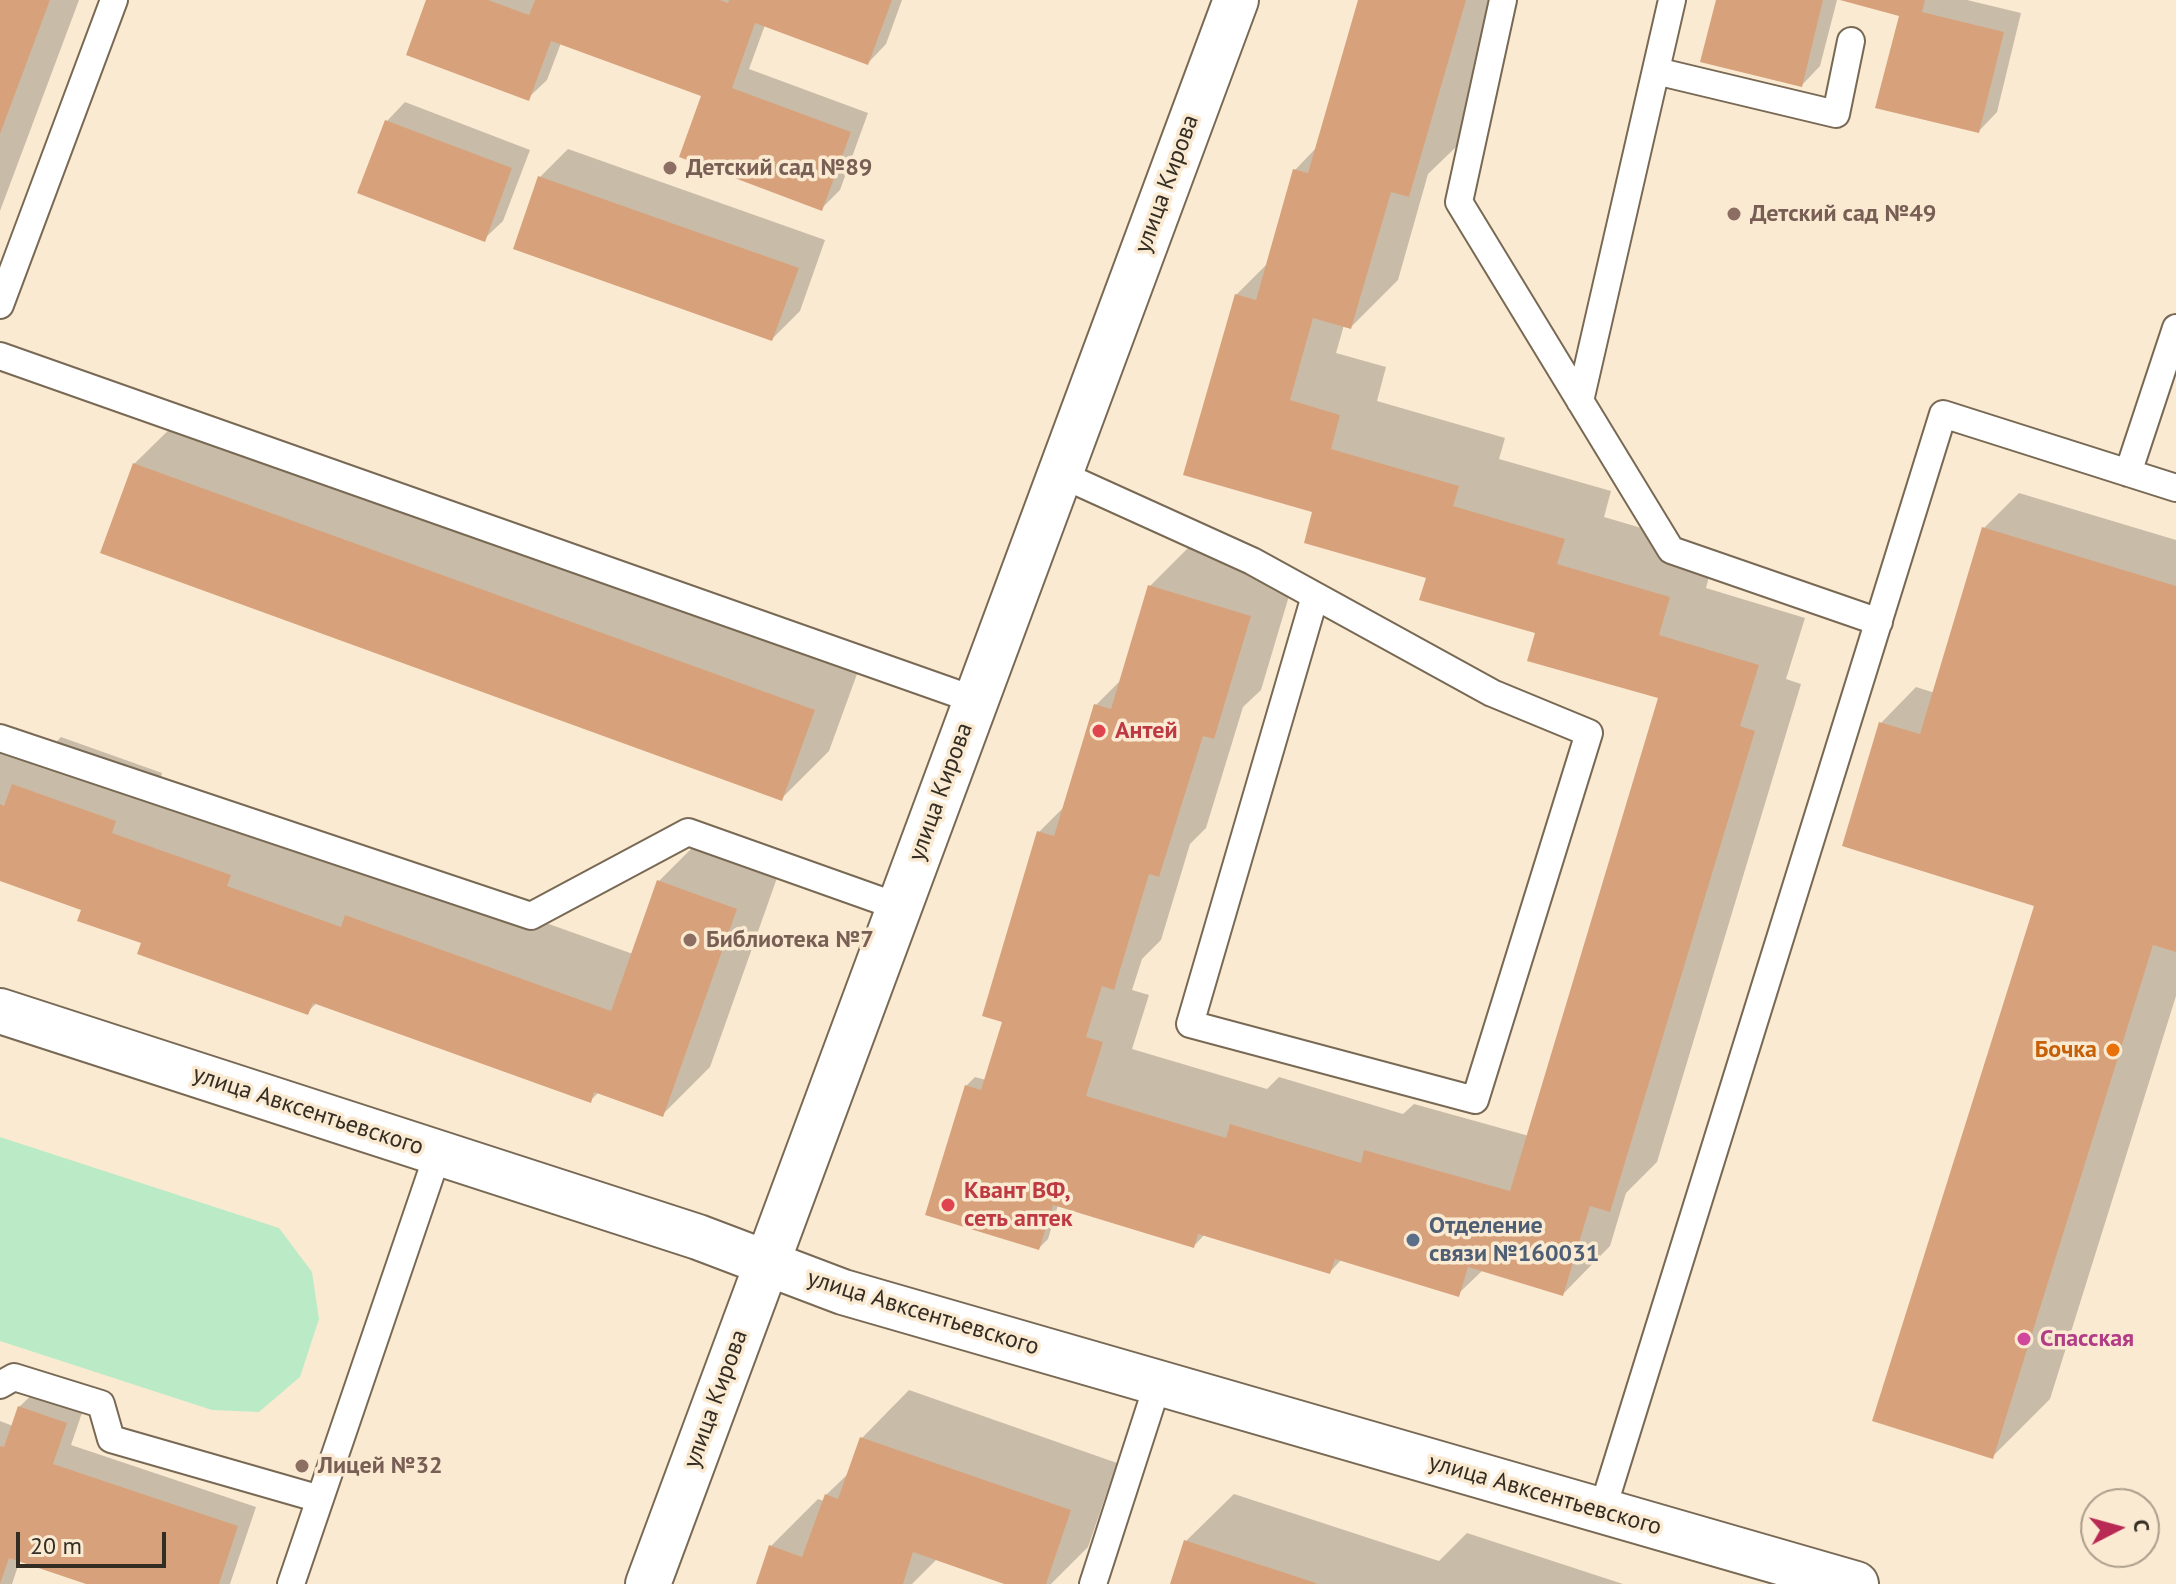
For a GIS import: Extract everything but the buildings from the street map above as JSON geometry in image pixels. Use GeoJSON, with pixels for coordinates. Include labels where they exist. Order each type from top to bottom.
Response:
{"type":"FeatureCollection","features":[{"type":"Feature","properties":{"kind":"street","name":"улица Кирова"},"geometry":{"type":"LineString","coordinates":[[648,1584],[1236,0]]}},
{"type":"Feature","properties":{"kind":"street","name":"улица Авксентьевского"},"geometry":{"type":"LineString","coordinates":[[0,1011],[698,1237],[843,1292],[1602,1511],[1832,1581]]}},
{"type":"Feature","properties":{"kind":"lane"},"geometry":{"type":"LineString","coordinates":[[0,305],[114,0]]}},
{"type":"Feature","properties":{"kind":"lane"},"geometry":{"type":"LineString","coordinates":[[1503,0],[1459,202],[1671,550],[1879,622]]}},
{"type":"Feature","properties":{"kind":"lane"},"geometry":{"type":"LineString","coordinates":[[1580,401],[1672,0]]}},
{"type":"Feature","properties":{"kind":"lane"},"geometry":{"type":"LineString","coordinates":[[1656,71],[1836,114],[1851,41]]}},
{"type":"Feature","properties":{"kind":"lane"},"geometry":{"type":"LineString","coordinates":[[2128,473],[2176,328]]}},
{"type":"Feature","properties":{"kind":"lane"},"geometry":{"type":"LineString","coordinates":[[0,356],[975,700]]}},
{"type":"Feature","properties":{"kind":"lane"},"geometry":{"type":"LineString","coordinates":[[1602,1511],[1943,414],[2176,488]]}},
{"type":"Feature","properties":{"kind":"lane"},"geometry":{"type":"LineString","coordinates":[[1060,474],[1252,561],[1492,693],[1589,733],[1475,1100],[1190,1024],[1315,596]]}},
{"type":"Feature","properties":{"kind":"lane"},"geometry":{"type":"LineString","coordinates":[[0,738],[531,916],[688,832],[899,907]]}},
{"type":"Feature","properties":{"kind":"lane"},"geometry":{"type":"LineString","coordinates":[[291,1584],[438,1153]]}},
{"type":"Feature","properties":{"kind":"lane"},"geometry":{"type":"LineString","coordinates":[[0,1385],[14,1377],[101,1404],[111,1439],[320,1499]]}},
{"type":"Feature","properties":{"kind":"lane"},"geometry":{"type":"LineString","coordinates":[[1093,1584],[1158,1383]]}},
{"type":"Feature","properties":{"kind":"green space"},"geometry":{"type":"Polygon","coordinates":[[[0,1137],[279,1228],[312,1272],[319,1319],[300,1377],[259,1412],[212,1410],[0,1341],[0,1137]]]}},
{"type":"Feature","properties":{"kind":"place","name":"Детский сад №89"},"geometry":{"type":"Point","coordinates":[670,168]}},
{"type":"Feature","properties":{"kind":"place","name":"Детский сад №49"},"geometry":{"type":"Point","coordinates":[1734,214]}},
{"type":"Feature","properties":{"kind":"place","name":"Антей"},"geometry":{"type":"Point","coordinates":[1099,731]}},
{"type":"Feature","properties":{"kind":"place","name":"Библиотека №7"},"geometry":{"type":"Point","coordinates":[690,940]}},
{"type":"Feature","properties":{"kind":"place","name":"Бочка"},"geometry":{"type":"Point","coordinates":[2113,1050]}},
{"type":"Feature","properties":{"kind":"place","name":"Квант ВФ, сеть аптек"},"geometry":{"type":"Point","coordinates":[948,1205]}},
{"type":"Feature","properties":{"kind":"place","name":"Отделение связи №160031"},"geometry":{"type":"Point","coordinates":[1413,1240]}},
{"type":"Feature","properties":{"kind":"place","name":"Спасская"},"geometry":{"type":"Point","coordinates":[2024,1339]}},
{"type":"Feature","properties":{"kind":"place","name":"Лицей №32"},"geometry":{"type":"Point","coordinates":[302,1466]}}]}
